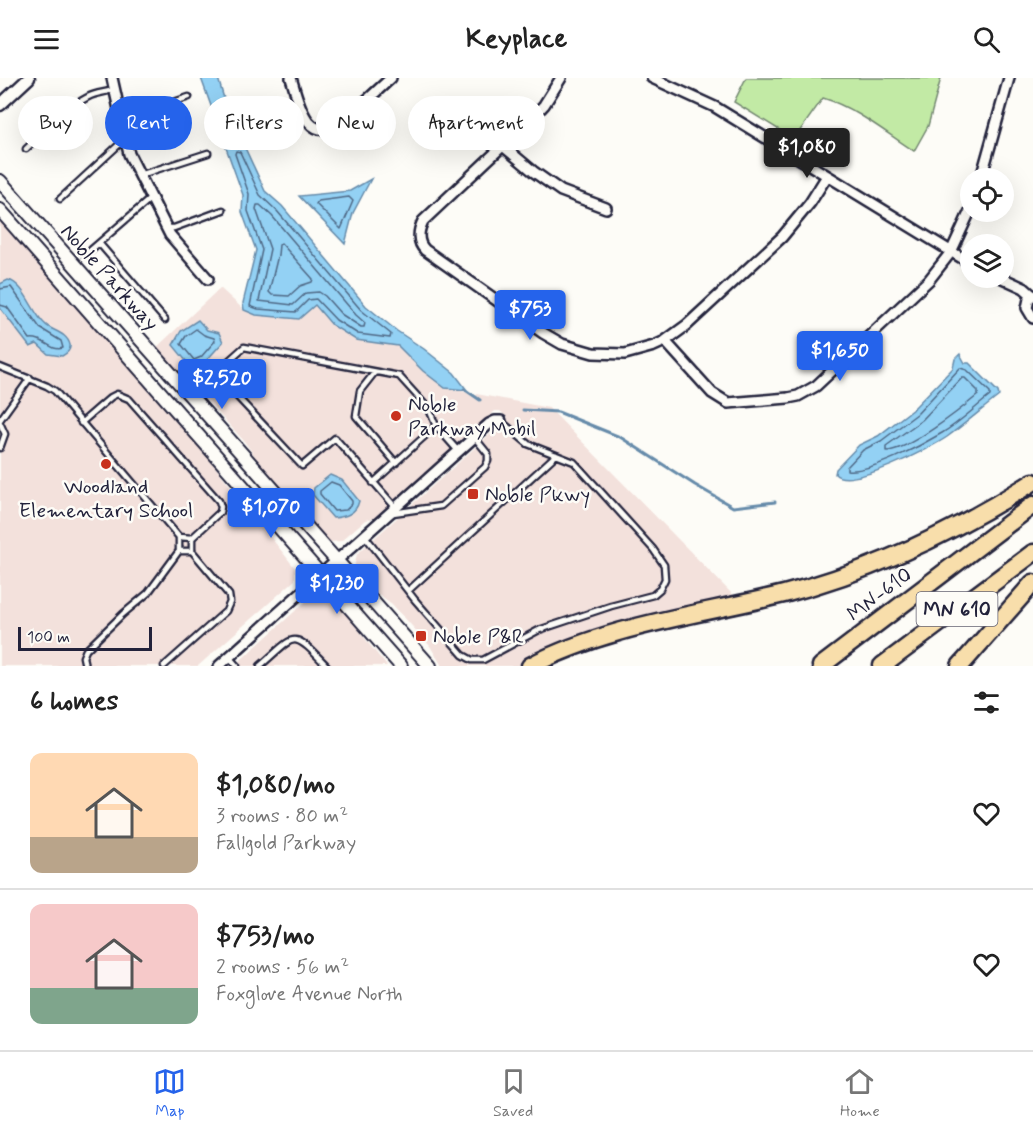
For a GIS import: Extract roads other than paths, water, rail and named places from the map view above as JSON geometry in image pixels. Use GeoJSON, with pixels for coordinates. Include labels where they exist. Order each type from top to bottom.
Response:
{"type":"FeatureCollection","features":[{"type":"Feature","properties":{"kind":"highway"},"geometry":{"type":"LineString","coordinates":[[530,666],[563,650],[605,636],[786,593],[855,572],[941,536],[1033,482]]}},
{"type":"Feature","properties":{"kind":"highway","name":"MN-610"},"geometry":{"type":"LineString","coordinates":[[821,666],[1033,505]]}},
{"type":"Feature","properties":{"kind":"highway","name":"MN 610"},"geometry":{"type":"LineString","coordinates":[[882,666],[1033,553]]}},
{"type":"Feature","properties":{"kind":"highway"},"geometry":{"type":"LineString","coordinates":[[960,666],[1033,583]]}},
{"type":"Feature","properties":{"kind":"highway"},"geometry":{"type":"LineString","coordinates":[[975,666],[1033,588]]}},
{"type":"Feature","properties":{"kind":"main road","name":"Noble Parkway"},"geometry":{"type":"LineString","coordinates":[[0,181],[430,666]]}},
{"type":"Feature","properties":{"kind":"main road","name":"Noble Parkway"},"geometry":{"type":"LineString","coordinates":[[0,210],[401,666]]}},
{"type":"Feature","properties":{"kind":"street"},"geometry":{"type":"LineString","coordinates":[[0,105],[30,78]]}},
{"type":"Feature","properties":{"kind":"street"},"geometry":{"type":"LineString","coordinates":[[114,78],[116,96]]}},
{"type":"Feature","properties":{"kind":"street"},"geometry":{"type":"LineString","coordinates":[[291,78],[304,117],[312,126],[324,130],[342,123],[391,78]]}},
{"type":"Feature","properties":{"kind":"street"},"geometry":{"type":"LineString","coordinates":[[545,103],[561,78]]}},
{"type":"Feature","properties":{"kind":"street"},"geometry":{"type":"LineString","coordinates":[[652,78],[715,107],[960,257]]}},
{"type":"Feature","properties":{"kind":"street"},"geometry":{"type":"LineString","coordinates":[[984,168],[1009,78]]}},
{"type":"Feature","properties":{"kind":"street"},"geometry":{"type":"LineString","coordinates":[[128,150],[166,228],[208,279]]}},
{"type":"Feature","properties":{"kind":"street"},"geometry":{"type":"LineString","coordinates":[[499,150],[423,221],[419,235],[422,246],[543,333],[562,344],[593,353],[614,355],[642,350],[665,341],[687,325],[774,245],[798,218],[828,176]]}},
{"type":"Feature","properties":{"kind":"street"},"geometry":{"type":"LineString","coordinates":[[508,150],[561,191],[606,208]]}},
{"type":"Feature","properties":{"kind":"street"},"geometry":{"type":"LineString","coordinates":[[665,341],[712,393],[728,403],[739,404],[798,396],[816,386],[929,280],[951,252],[965,222]]}},
{"type":"Feature","properties":{"kind":"street"},"geometry":{"type":"LineString","coordinates":[[1014,283],[1033,295],[1029,299],[1027,308],[1033,318]]}},
{"type":"Feature","properties":{"kind":"street"},"geometry":{"type":"LineString","coordinates":[[219,666],[475,438],[495,421],[501,421]]}},
{"type":"Feature","properties":{"kind":"lane"},"geometry":{"type":"LineString","coordinates":[[91,96],[97,93],[108,93],[115,89]]}},
{"type":"Feature","properties":{"kind":"lane"},"geometry":{"type":"LineString","coordinates":[[60,199],[113,150]]}},
{"type":"Feature","properties":{"kind":"lane"},"geometry":{"type":"LineString","coordinates":[[140,175],[208,153]]}},
{"type":"Feature","properties":{"kind":"lane"},"geometry":{"type":"LineString","coordinates":[[85,255],[151,198]]}},
{"type":"Feature","properties":{"kind":"lane"},"geometry":{"type":"LineString","coordinates":[[166,228],[174,228],[223,210]]}},
{"type":"Feature","properties":{"kind":"lane"},"geometry":{"type":"LineString","coordinates":[[99,243],[165,320]]}},
{"type":"Feature","properties":{"kind":"lane"},"geometry":{"type":"LineString","coordinates":[[189,396],[244,347],[399,376],[429,409],[436,426],[459,452]]}},
{"type":"Feature","properties":{"kind":"lane"},"geometry":{"type":"LineString","coordinates":[[0,367],[30,378],[55,391],[179,537],[178,551],[148,593],[86,650],[83,657],[84,666]]}},
{"type":"Feature","properties":{"kind":"lane"},"geometry":{"type":"LineString","coordinates":[[375,372],[360,391],[356,416],[396,463]]}},
{"type":"Feature","properties":{"kind":"lane"},"geometry":{"type":"LineString","coordinates":[[215,374],[302,466],[335,438],[374,483],[394,511],[441,506],[485,467],[488,454],[475,438]]}},
{"type":"Feature","properties":{"kind":"lane"},"geometry":{"type":"LineString","coordinates":[[0,448],[6,434],[0,421],[30,378]]}},
{"type":"Feature","properties":{"kind":"lane"},"geometry":{"type":"LineString","coordinates":[[81,423],[111,397],[117,394],[129,399],[219,501],[220,512],[192,538],[192,551],[227,592],[230,603],[226,611],[164,666]]}},
{"type":"Feature","properties":{"kind":"lane"},"geometry":{"type":"LineString","coordinates":[[365,536],[463,655],[472,660],[483,660],[539,630],[611,606],[653,595],[660,589],[665,579],[664,565],[653,549],[574,462],[528,444],[501,421]]}},
{"type":"Feature","properties":{"kind":"lane"},"geometry":{"type":"LineString","coordinates":[[374,483],[436,426]]}},
{"type":"Feature","properties":{"kind":"lane"},"geometry":{"type":"LineString","coordinates":[[408,591],[556,455]]}},
{"type":"Feature","properties":{"kind":"lane"},"geometry":{"type":"LineString","coordinates":[[179,537],[192,538]]}},
{"type":"Feature","properties":{"kind":"lane"},"geometry":{"type":"LineString","coordinates":[[178,551],[192,551]]}},
{"type":"Feature","properties":{"kind":"lane"},"geometry":{"type":"LineString","coordinates":[[260,666],[288,641],[297,639],[303,641],[324,665]]}},
{"type":"Feature","properties":{"kind":"lane"},"geometry":{"type":"LineString","coordinates":[[229,657],[237,666]]}},
{"type":"Feature","properties":{"kind":"water"},"geometry":{"type":"Polygon","coordinates":[[[201,78],[218,78],[223,96],[207,96],[201,78]]]}},
{"type":"Feature","properties":{"kind":"water"},"geometry":{"type":"Polygon","coordinates":[[[227,150],[246,150],[265,191],[282,206],[366,306],[454,373],[467,390],[445,388],[423,371],[398,346],[356,340],[332,325],[315,305],[299,319],[256,315],[244,310],[243,303],[256,250],[242,212],[243,195],[227,150]]]}},
{"type":"Feature","properties":{"kind":"water"},"geometry":{"type":"Polygon","coordinates":[[[371,179],[353,213],[345,244],[299,196],[350,191],[371,179]]]}},
{"type":"Feature","properties":{"kind":"water"},"geometry":{"type":"Polygon","coordinates":[[[8,280],[19,287],[45,324],[66,337],[70,345],[67,353],[62,356],[48,354],[37,344],[30,347],[0,308],[0,284],[8,280]]]}},
{"type":"Feature","properties":{"kind":"water"},"geometry":{"type":"Polygon","coordinates":[[[198,320],[207,330],[219,333],[223,342],[204,363],[191,367],[173,345],[181,331],[198,320]]]}},
{"type":"Feature","properties":{"kind":"water"},"geometry":{"type":"Polygon","coordinates":[[[960,354],[965,363],[969,363],[998,392],[999,396],[947,437],[925,450],[891,466],[857,477],[843,477],[835,474],[836,469],[859,445],[878,436],[913,409],[953,368],[955,359],[960,354]]]}},
{"type":"Feature","properties":{"kind":"water"},"geometry":{"type":"Polygon","coordinates":[[[330,475],[342,480],[359,501],[355,509],[342,517],[333,518],[313,495],[314,488],[330,475]]]}},
{"type":"Feature","properties":{"kind":"waterway"},"geometry":{"type":"LineString","coordinates":[[464,389],[480,400]]}},
{"type":"Feature","properties":{"kind":"waterway"},"geometry":{"type":"LineString","coordinates":[[523,410],[558,412],[620,437],[733,507],[775,502]]}},
{"type":"Feature","properties":{"kind":"place","name":"Noble Parkway Mobil"},"geometry":{"type":"Point","coordinates":[396,416]}},
{"type":"Feature","properties":{"kind":"place","name":"Woodland Elementary School"},"geometry":{"type":"Point","coordinates":[106,464]}},
{"type":"Feature","properties":{"kind":"place","name":"Noble Pkwy"},"geometry":{"type":"Point","coordinates":[473,494]}},
{"type":"Feature","properties":{"kind":"place","name":"Noble P&R"},"geometry":{"type":"Point","coordinates":[421,636]}}]}
